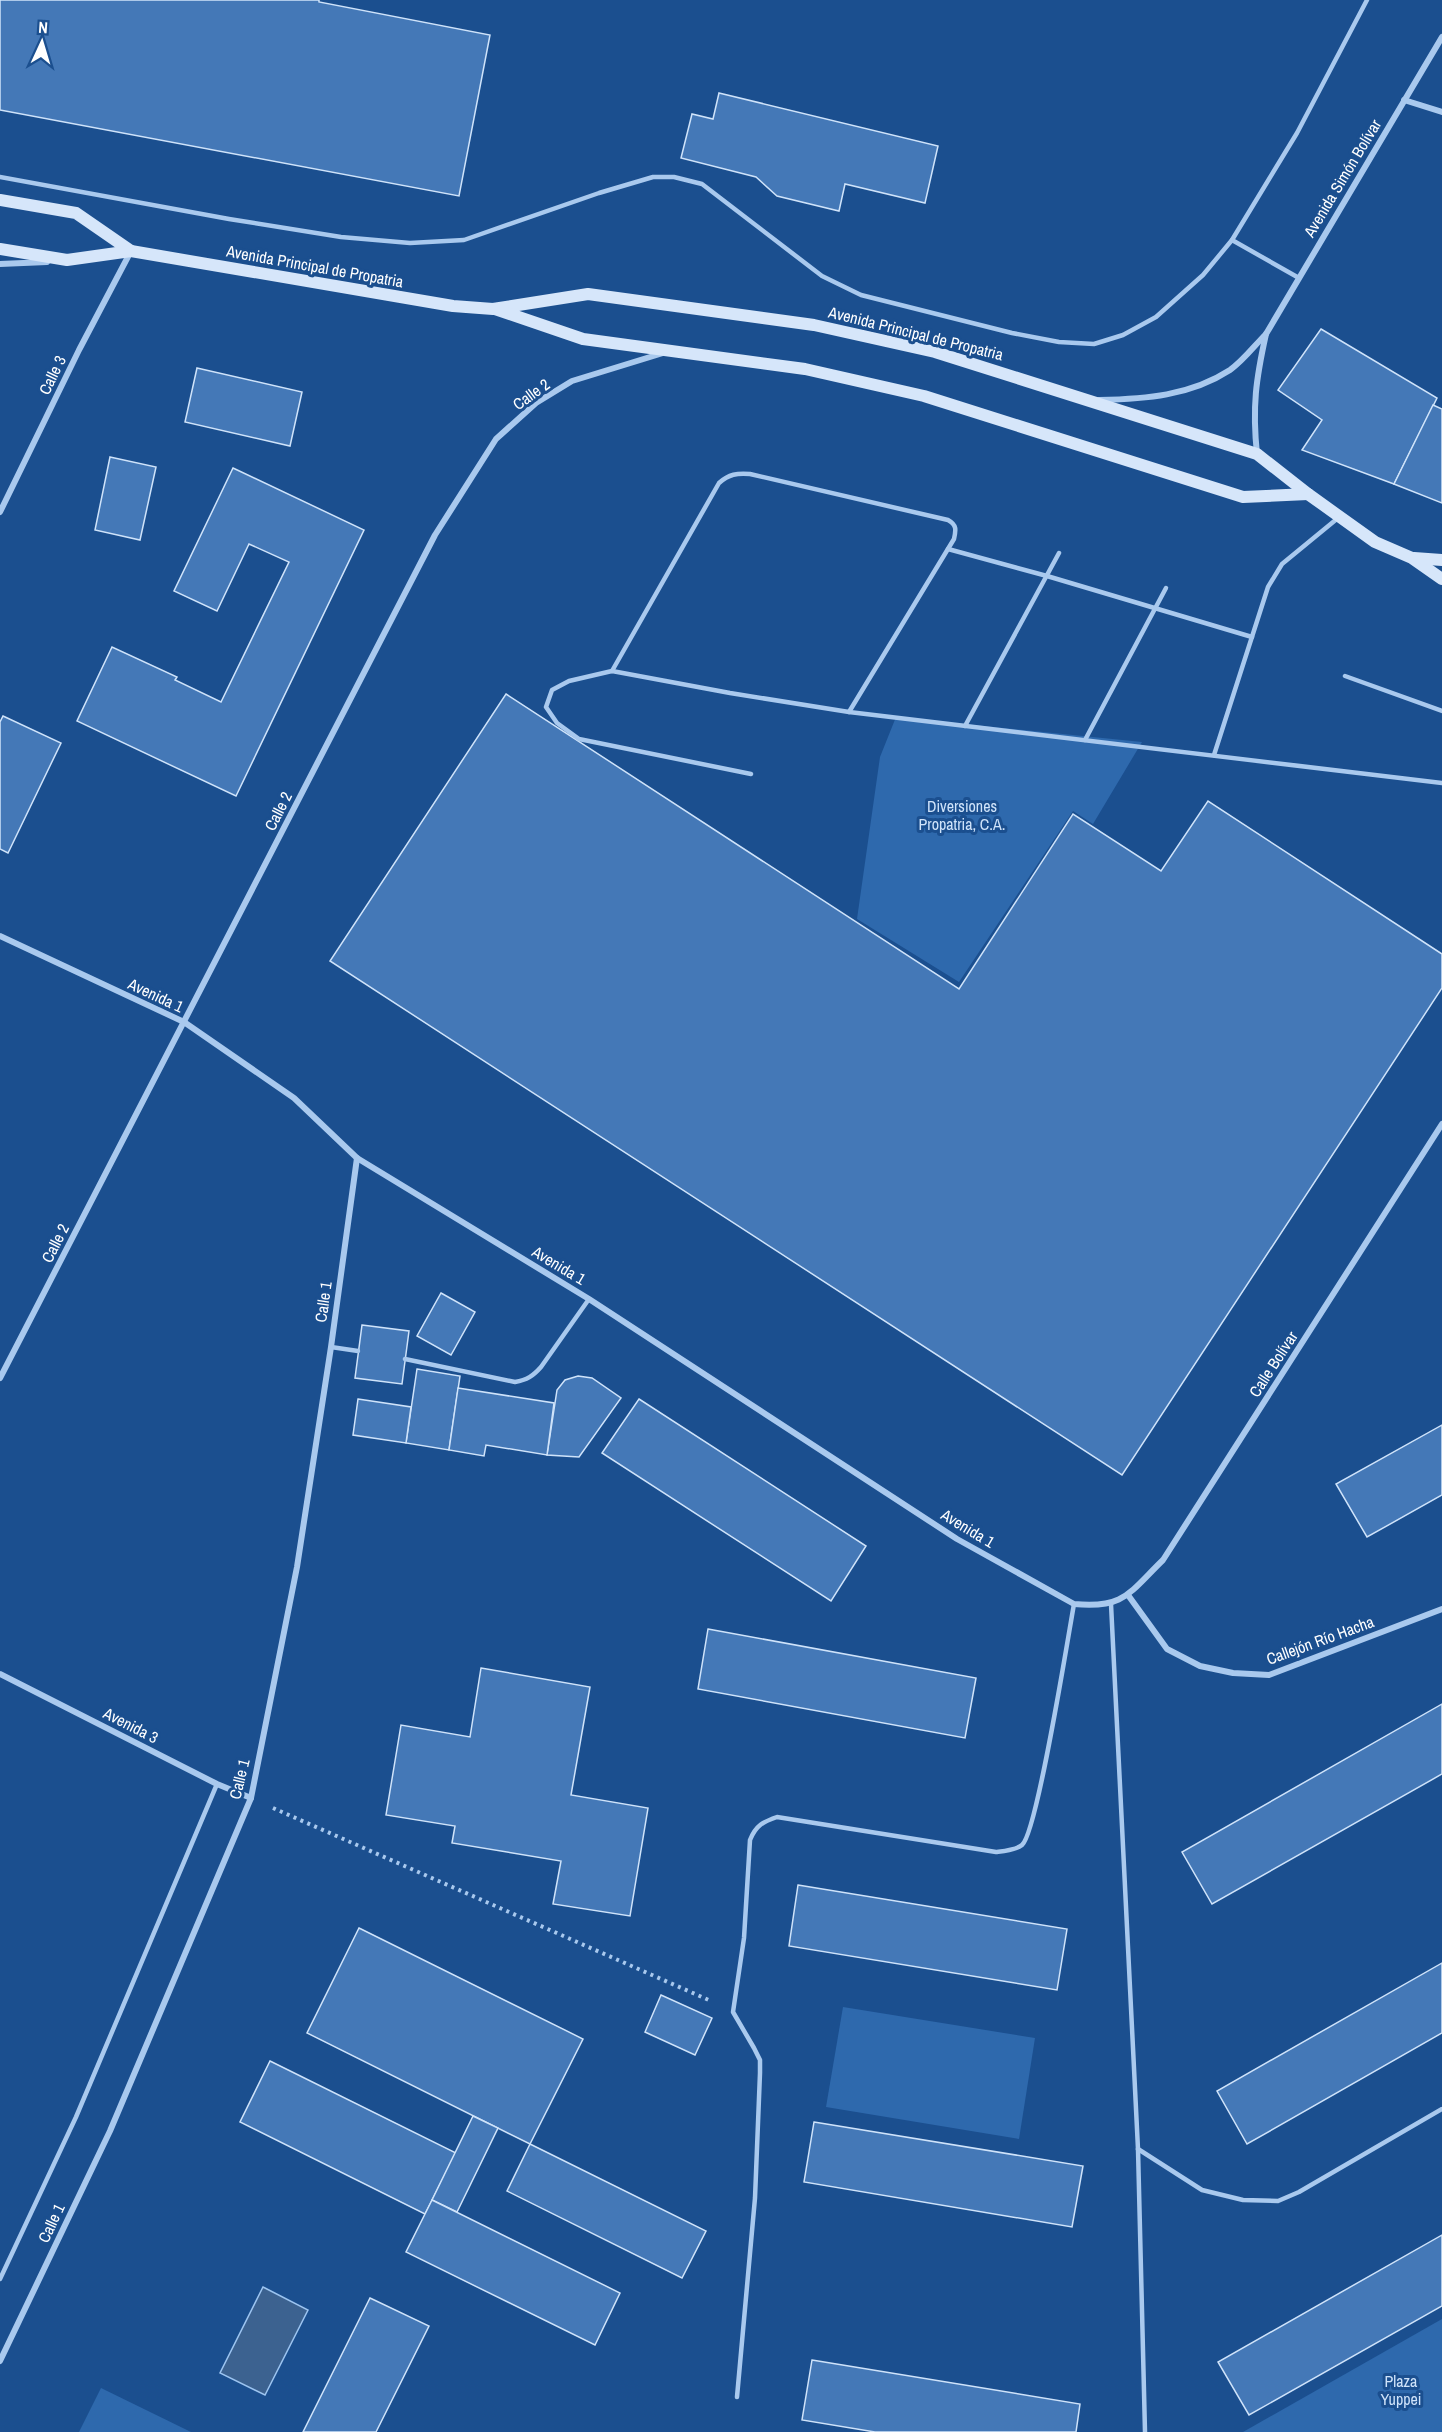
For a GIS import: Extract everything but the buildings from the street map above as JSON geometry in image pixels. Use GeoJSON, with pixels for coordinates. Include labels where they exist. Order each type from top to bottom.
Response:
{"type":"FeatureCollection","features":[{"type":"Feature","properties":{"kind":"main road","name":"Avenida Principal de Propatria"},"geometry":{"type":"LineString","coordinates":[[0,200],[76,213],[131,251]]}},
{"type":"Feature","properties":{"kind":"main road","name":"Avenida Principal de Propatria"},"geometry":{"type":"LineString","coordinates":[[0,249],[67,260],[131,251],[366,293],[453,306],[493,309],[588,294],[813,325],[935,352],[1257,454],[1375,542],[1412,558],[1442,579]]}},
{"type":"Feature","properties":{"kind":"main road","name":"Avenida Principal de Propatria"},"geometry":{"type":"LineString","coordinates":[[493,309],[583,339],[805,369],[924,396],[990,415],[1243,497],[1308,494]]}},
{"type":"Feature","properties":{"kind":"main road","name":"Avenida Principal de Propatria"},"geometry":{"type":"LineString","coordinates":[[1412,558],[1442,560]]}},
{"type":"Feature","properties":{"kind":"street","name":"Avenida Simón Bolívar"},"geometry":{"type":"LineString","coordinates":[[1090,400],[1158,398],[1201,386],[1231,369],[1266,334],[1442,37]]}},
{"type":"Feature","properties":{"kind":"street"},"geometry":{"type":"LineString","coordinates":[[1404,100],[1442,112]]}},
{"type":"Feature","properties":{"kind":"street","name":"Calle 3"},"geometry":{"type":"LineString","coordinates":[[0,512],[131,251]]}},
{"type":"Feature","properties":{"kind":"street","name":"Avenida Principal de Propatria"},"geometry":{"type":"LineString","coordinates":[[0,264],[67,260]]}},
{"type":"Feature","properties":{"kind":"street","name":"Avenida Simón Bolívar"},"geometry":{"type":"LineString","coordinates":[[1257,454],[1253,418],[1257,376],[1266,334]]}},
{"type":"Feature","properties":{"kind":"street","name":"Calle 2"},"geometry":{"type":"LineString","coordinates":[[0,1378],[435,535],[496,439],[536,403],[572,381],[672,350]]}},
{"type":"Feature","properties":{"kind":"street","name":"Avenida 1"},"geometry":{"type":"LineString","coordinates":[[0,936],[184,1023],[294,1098],[357,1158],[589,1299],[957,1539],[1074,1604],[1094,1606],[1111,1604]]}},
{"type":"Feature","properties":{"kind":"street","name":"Calle Bolívar"},"geometry":{"type":"LineString","coordinates":[[1111,1604],[1128,1595],[1163,1560],[1442,1124]]}},
{"type":"Feature","properties":{"kind":"street","name":"Calle 1"},"geometry":{"type":"LineString","coordinates":[[0,2361],[110,2131],[250,1798],[297,1567],[357,1158]]}},
{"type":"Feature","properties":{"kind":"street","name":"Callejón Río Hacha"},"geometry":{"type":"LineString","coordinates":[[1128,1595],[1167,1649],[1200,1666],[1233,1673],[1269,1675],[1442,1609]]}},
{"type":"Feature","properties":{"kind":"street","name":"Avenida 3"},"geometry":{"type":"LineString","coordinates":[[0,1674],[217,1784],[250,1798]]}},
{"type":"Feature","properties":{"kind":"lane"},"geometry":{"type":"LineString","coordinates":[[0,177],[229,219],[341,237],[410,243],[464,240],[599,193],[653,177],[674,177],[702,184],[822,276],[861,295],[953,320],[1059,342],[1094,344],[1123,335],[1156,316],[1203,275],[1233,240],[1297,134],[1367,0]]}},
{"type":"Feature","properties":{"kind":"lane"},"geometry":{"type":"LineString","coordinates":[[1233,240],[1299,278]]}},
{"type":"Feature","properties":{"kind":"lane"},"geometry":{"type":"LineString","coordinates":[[612,671],[719,483],[727,476],[737,473],[750,474],[948,520],[957,529],[948,549],[849,712]]}},
{"type":"Feature","properties":{"kind":"lane"},"geometry":{"type":"LineString","coordinates":[[1214,755],[1268,587],[1282,564],[1339,517]]}},
{"type":"Feature","properties":{"kind":"lane"},"geometry":{"type":"LineString","coordinates":[[948,549],[1252,637]]}},
{"type":"Feature","properties":{"kind":"lane"},"geometry":{"type":"LineString","coordinates":[[964,726],[1059,553]]}},
{"type":"Feature","properties":{"kind":"lane"},"geometry":{"type":"LineString","coordinates":[[1085,740],[1166,588]]}},
{"type":"Feature","properties":{"kind":"lane"},"geometry":{"type":"LineString","coordinates":[[751,774],[579,739],[557,723],[546,707],[552,690],[569,681],[612,671],[651,680],[849,712],[1442,783]]}},
{"type":"Feature","properties":{"kind":"lane"},"geometry":{"type":"LineString","coordinates":[[1345,676],[1442,711]]}},
{"type":"Feature","properties":{"kind":"lane"},"geometry":{"type":"LineString","coordinates":[[405,1359],[515,1382],[525,1380],[534,1376],[589,1299]]}},
{"type":"Feature","properties":{"kind":"lane"},"geometry":{"type":"LineString","coordinates":[[331,1347],[358,1351]]}},
{"type":"Feature","properties":{"kind":"lane"},"geometry":{"type":"LineString","coordinates":[[737,2397],[754,2198],[760,2060],[733,2013],[744,1938],[750,1840],[755,1828],[762,1822],[777,1816],[996,1852],[1010,1850],[1023,1844],[1031,1830],[1040,1791],[1074,1604]]}},
{"type":"Feature","properties":{"kind":"lane"},"geometry":{"type":"LineString","coordinates":[[1111,1604],[1138,2149],[1146,2432]]}},
{"type":"Feature","properties":{"kind":"lane","name":"Calle 1"},"geometry":{"type":"LineString","coordinates":[[0,2279],[76,2117],[217,1784]]}},
{"type":"Feature","properties":{"kind":"lane"},"geometry":{"type":"LineString","coordinates":[[1138,2149],[1203,2190],[1243,2200],[1278,2202],[1442,2109]]}},
{"type":"Feature","properties":{"kind":"path"},"geometry":{"type":"LineString","coordinates":[[250,1798],[733,2013]]}},
{"type":"Feature","properties":{"kind":"green space","name":"Diversiones Propatria, C.A."},"geometry":{"type":"Polygon","coordinates":[[[896,717],[1142,742],[1093,824],[1073,811],[959,982],[857,919],[880,757],[896,717]]]}},
{"type":"Feature","properties":{"kind":"green space"},"geometry":{"type":"Polygon","coordinates":[[[843,2007],[1035,2038],[1019,2139],[826,2107],[843,2007]]]}},
{"type":"Feature","properties":{"kind":"green space","name":"Plaza Yuppei"},"geometry":{"type":"Polygon","coordinates":[[[1442,2319],[1442,2432],[1243,2432],[1442,2319]]]}},
{"type":"Feature","properties":{"kind":"green space"},"geometry":{"type":"Polygon","coordinates":[[[101,2388],[191,2432],[79,2432],[101,2388]]]}},
{"type":"Feature","properties":{"kind":"shaded area"},"geometry":{"type":"Polygon","coordinates":[[[263,2287],[308,2310],[265,2395],[220,2373],[263,2287]]]}}]}
